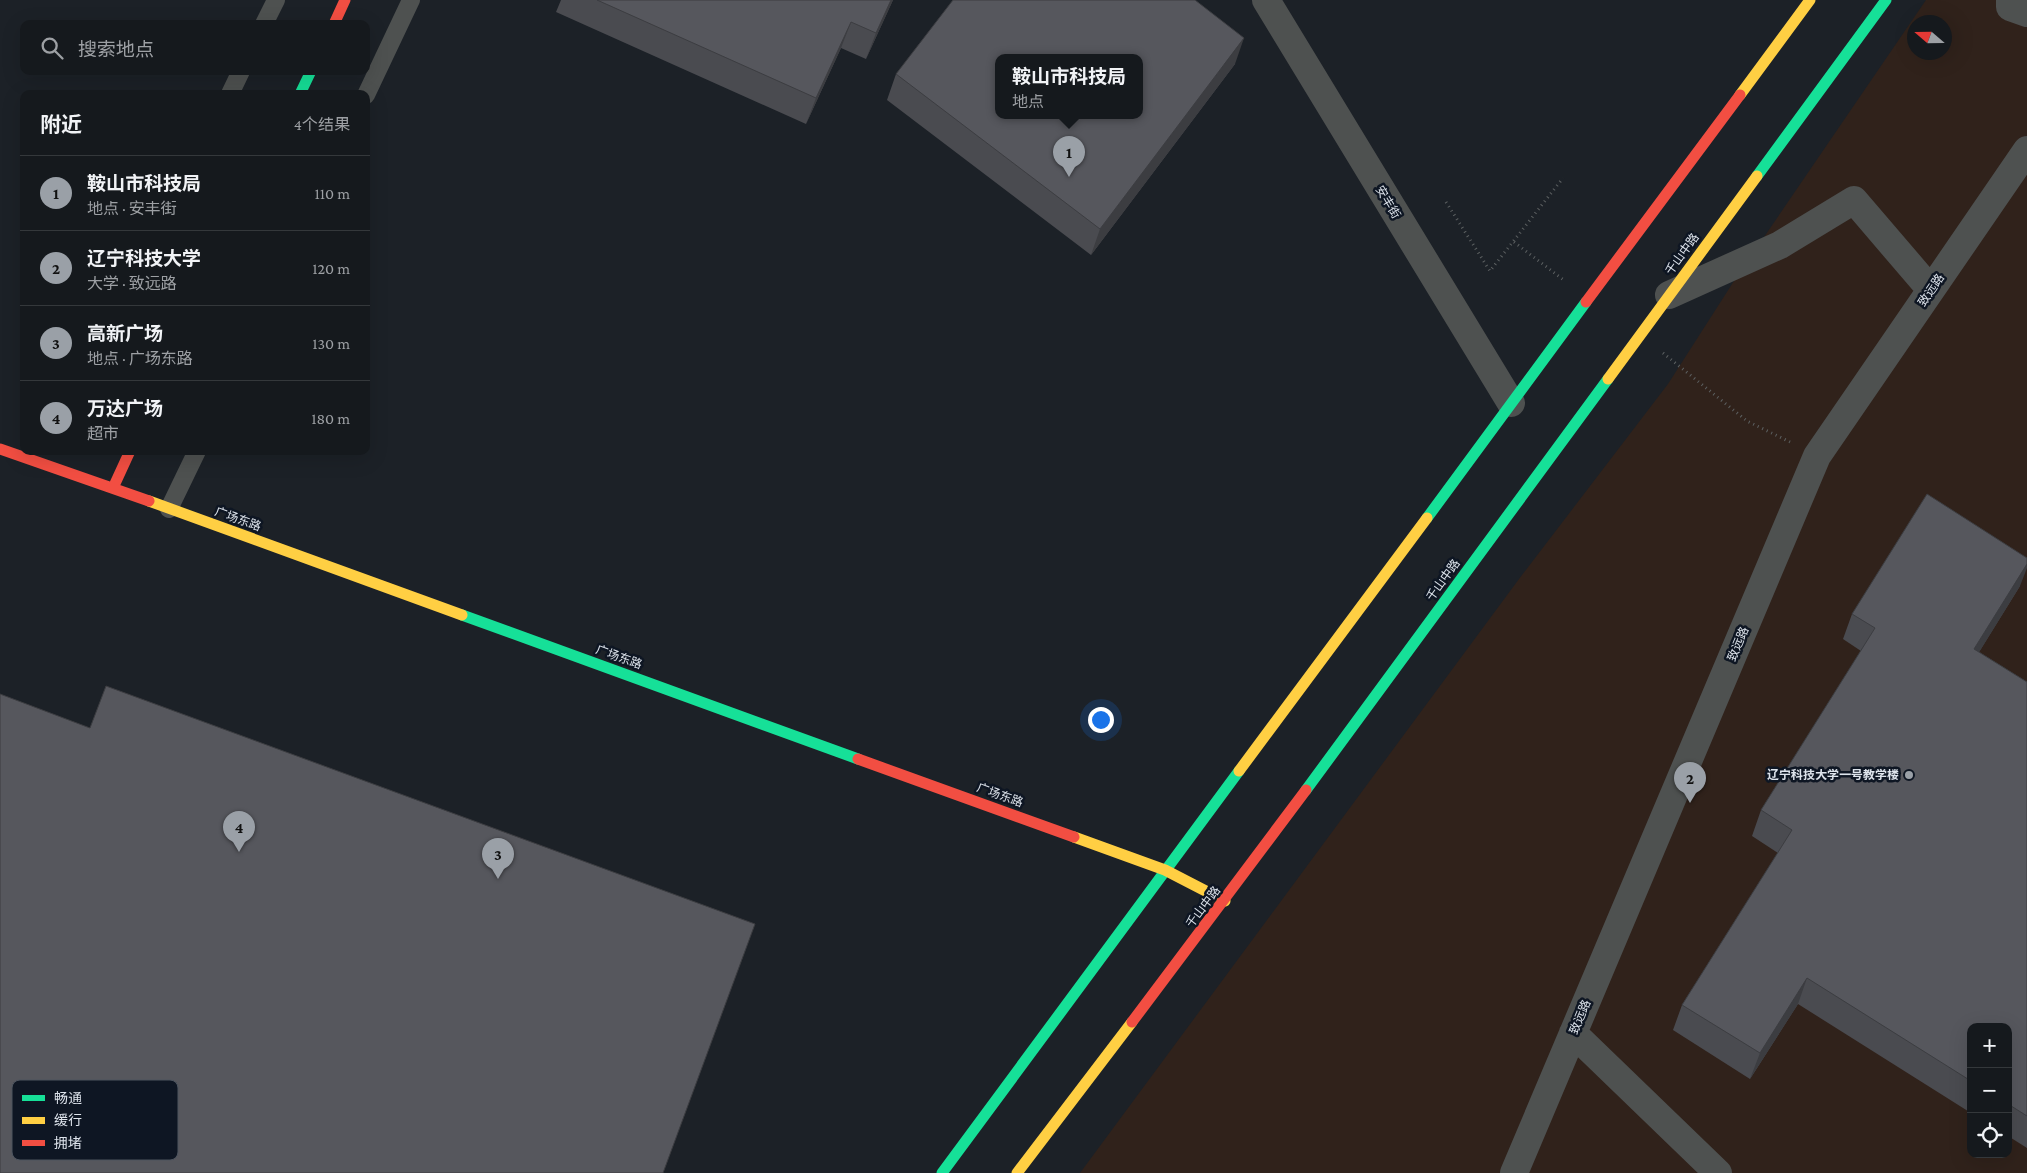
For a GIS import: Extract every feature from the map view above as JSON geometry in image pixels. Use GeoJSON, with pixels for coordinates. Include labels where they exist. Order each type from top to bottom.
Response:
{"type":"FeatureCollection","features":[{"type":"Feature","properties":{"kind":"main road"},"geometry":{"type":"LineString","coordinates":[[336,20],[345,0]]}},
{"type":"Feature","properties":{"kind":"main road"},"geometry":{"type":"LineString","coordinates":[[942,1173],[1810,0]]}},
{"type":"Feature","properties":{"kind":"main road","name":"千山中路"},"geometry":{"type":"LineString","coordinates":[[1016,1173],[1225,901],[1886,0]]}},
{"type":"Feature","properties":{"kind":"main road"},"geometry":{"type":"LineString","coordinates":[[302,90],[309,75]]}},
{"type":"Feature","properties":{"kind":"main road","name":"广场东路"},"geometry":{"type":"LineString","coordinates":[[0,450],[20,453]]}},
{"type":"Feature","properties":{"kind":"main road","name":"广场东路"},"geometry":{"type":"LineString","coordinates":[[29,455],[52,459],[113,488],[169,509],[1165,870],[1225,901]]}},
{"type":"Feature","properties":{"kind":"main road"},"geometry":{"type":"LineString","coordinates":[[113,488],[128,455]]}},
{"type":"Feature","properties":{"kind":"street","name":"安丰街"},"geometry":{"type":"LineString","coordinates":[[1266,0],[1511,403]]}},
{"type":"Feature","properties":{"kind":"street"},"geometry":{"type":"LineString","coordinates":[[2010,0],[2010,7],[2027,13]]}},
{"type":"Feature","properties":{"kind":"street","name":"致远路"},"geometry":{"type":"LineString","coordinates":[[1514,1173],[1817,456],[2027,150]]}},
{"type":"Feature","properties":{"kind":"street"},"geometry":{"type":"LineString","coordinates":[[1669,295],[1780,245],[1854,200],[1931,290]]}},
{"type":"Feature","properties":{"kind":"street"},"geometry":{"type":"LineString","coordinates":[[1573,1033],[1718,1173]]}},
{"type":"Feature","properties":{"kind":"lane"},"geometry":{"type":"LineString","coordinates":[[266,20],[276,0]]}},
{"type":"Feature","properties":{"kind":"lane"},"geometry":{"type":"LineString","coordinates":[[368,90],[412,0]]}},
{"type":"Feature","properties":{"kind":"lane"},"geometry":{"type":"LineString","coordinates":[[232,90],[239,75]]}},
{"type":"Feature","properties":{"kind":"lane"},"geometry":{"type":"LineString","coordinates":[[169,509],[195,455]]}},
{"type":"Feature","properties":{"kind":"path"},"geometry":{"type":"LineString","coordinates":[[1446,202],[1490,271],[1563,178]]}},
{"type":"Feature","properties":{"kind":"path"},"geometry":{"type":"LineString","coordinates":[[1686,370],[1747,421],[1817,456]]}},
{"type":"Feature","properties":{"kind":"shaded area"},"geometry":{"type":"Polygon","coordinates":[[[1926,0],[2027,0],[2027,1173],[1080,1173],[1519,579],[1668,384],[1734,281],[1907,28],[1907,60],[1952,60],[1952,15],[1916,15],[1926,0]]]}},
{"type":"Feature","properties":{"kind":"building"},"geometry":{"type":"Polygon","coordinates":[[[597,0],[891,0],[876,33],[851,22],[816,98],[597,0]]]}},
{"type":"Feature","properties":{"kind":"building"},"geometry":{"type":"Polygon","coordinates":[[[953,0],[1195,0],[1244,38],[1100,229],[896,74],[953,0]]]}},
{"type":"Feature","properties":{"kind":"building","name":"辽宁科技大学一号教学楼"},"geometry":{"type":"Polygon","coordinates":[[[1927,494],[2027,558],[2027,564],[1974,649],[2027,682],[2027,1116],[2012,1107],[2012,1023],[1967,1023],[1967,1078],[1807,978],[1760,1053],[1682,1005],[1792,830],[1761,810],[1875,628],[1852,614],[1927,494]]]}},
{"type":"Feature","properties":{"kind":"building"},"geometry":{"type":"Polygon","coordinates":[[[106,686],[755,924],[663,1173],[0,1173],[0,694],[90,728],[106,686]]]}},
{"type":"Feature","properties":{"kind":"traffic: fast"},"geometry":{"type":"LineString","coordinates":[[1757,176],[1886,0]]}},
{"type":"Feature","properties":{"kind":"traffic: fast"},"geometry":{"type":"LineString","coordinates":[[302,90],[309,75]]}},
{"type":"Feature","properties":{"kind":"traffic: fast"},"geometry":{"type":"LineString","coordinates":[[1427,518],[1586,302]]}},
{"type":"Feature","properties":{"kind":"traffic: fast"},"geometry":{"type":"LineString","coordinates":[[1306,790],[1608,379]]}},
{"type":"Feature","properties":{"kind":"traffic: fast"},"geometry":{"type":"LineString","coordinates":[[462,615],[858,759]]}},
{"type":"Feature","properties":{"kind":"traffic: fast"},"geometry":{"type":"LineString","coordinates":[[942,1173],[1239,771]]}},
{"type":"Feature","properties":{"kind":"traffic: slow"},"geometry":{"type":"LineString","coordinates":[[1740,95],[1810,0]]}},
{"type":"Feature","properties":{"kind":"traffic: slow"},"geometry":{"type":"LineString","coordinates":[[1608,379],[1757,176]]}},
{"type":"Feature","properties":{"kind":"traffic: slow"},"geometry":{"type":"LineString","coordinates":[[149,501],[462,615]]}},
{"type":"Feature","properties":{"kind":"traffic: slow"},"geometry":{"type":"LineString","coordinates":[[1239,771],[1427,518]]}},
{"type":"Feature","properties":{"kind":"traffic: slow"},"geometry":{"type":"LineString","coordinates":[[1074,837],[1165,870],[1225,901]]}},
{"type":"Feature","properties":{"kind":"traffic: slow"},"geometry":{"type":"LineString","coordinates":[[1017,1173],[1132,1022]]}},
{"type":"Feature","properties":{"kind":"traffic: jam"},"geometry":{"type":"LineString","coordinates":[[336,20],[345,0]]}},
{"type":"Feature","properties":{"kind":"traffic: jam"},"geometry":{"type":"LineString","coordinates":[[1586,302],[1740,95]]}},
{"type":"Feature","properties":{"kind":"traffic: jam"},"geometry":{"type":"LineString","coordinates":[[0,449],[149,501]]}},
{"type":"Feature","properties":{"kind":"traffic: jam"},"geometry":{"type":"LineString","coordinates":[[113,488],[128,455]]}},
{"type":"Feature","properties":{"kind":"traffic: jam"},"geometry":{"type":"LineString","coordinates":[[858,759],[1074,837]]}},
{"type":"Feature","properties":{"kind":"traffic: jam"},"geometry":{"type":"LineString","coordinates":[[1132,1022],[1306,790]]}},
{"type":"Feature","properties":{"kind":"place","name":"鞍山市科技局"},"geometry":{"type":"Point","coordinates":[1069,177]}},
{"type":"Feature","properties":{"kind":"place","name":"辽宁科技大学一号教学楼"},"geometry":{"type":"Point","coordinates":[1909,775]}},
{"type":"Feature","properties":{"kind":"place","name":"辽宁科技大学"},"geometry":{"type":"Point","coordinates":[1690,803]}},
{"type":"Feature","properties":{"kind":"place","name":"万达广场"},"geometry":{"type":"Point","coordinates":[239,852]}},
{"type":"Feature","properties":{"kind":"place","name":"高新广场"},"geometry":{"type":"Point","coordinates":[498,879]}}]}
